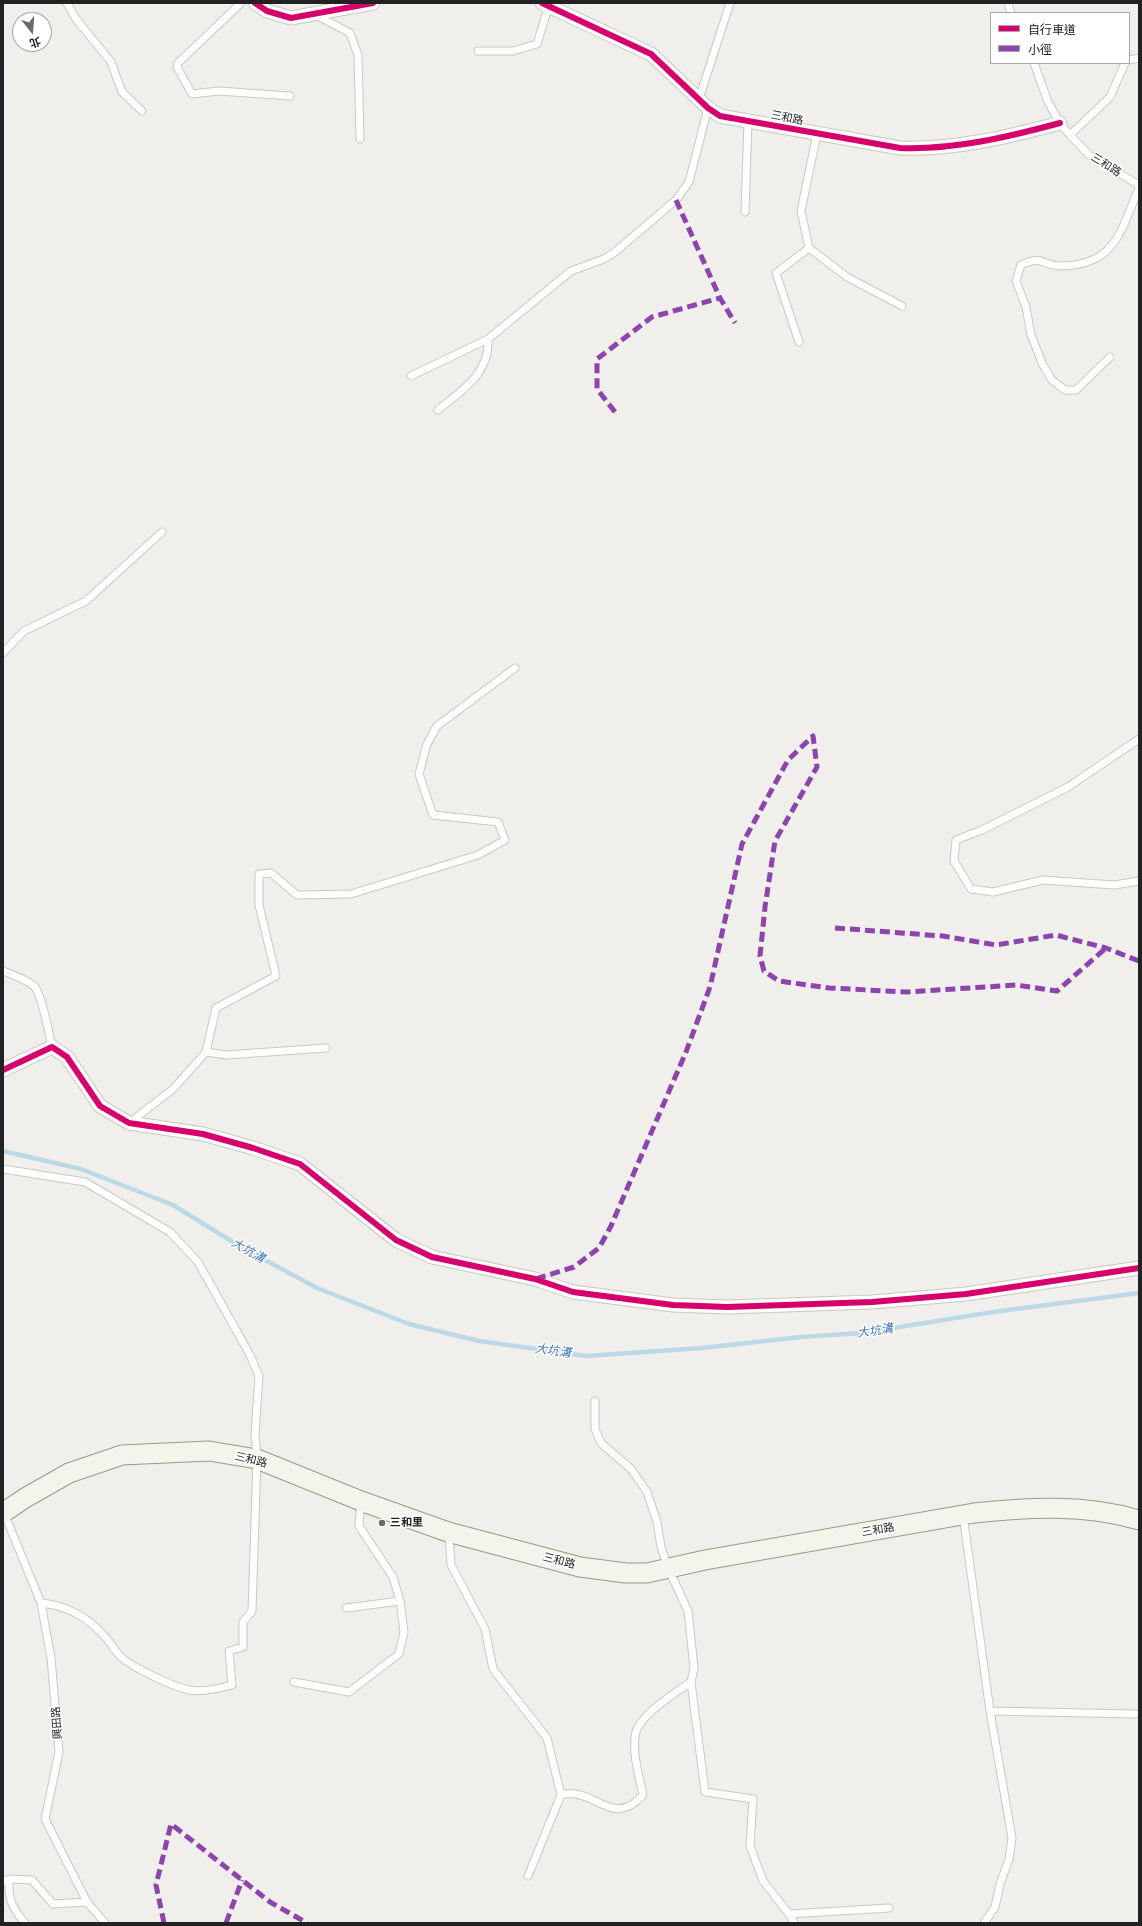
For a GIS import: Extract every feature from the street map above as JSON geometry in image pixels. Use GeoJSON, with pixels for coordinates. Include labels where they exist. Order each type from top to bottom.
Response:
{"type":"FeatureCollection","features":[{"type":"Feature","properties":{"kind":"main road","name":"三和路"},"geometry":{"type":"LineString","coordinates":[[4,1513],[25,1498],[69,1473],[122,1455],[210,1451],[257,1459],[361,1501],[448,1532],[580,1567],[626,1573],[647,1572],[705,1560],[963,1515],[1008,1509],[1064,1508],[1123,1515],[1139,1520]]}},
{"type":"Feature","properties":{"kind":"street"},"geometry":{"type":"LineString","coordinates":[[255,3],[267,11],[291,18],[315,15],[373,3]]}},
{"type":"Feature","properties":{"kind":"street","name":"三和路"},"geometry":{"type":"LineString","coordinates":[[545,4],[651,54],[720,116],[900,148],[926,149],[1006,138],[1060,123]]}},
{"type":"Feature","properties":{"kind":"street"},"geometry":{"type":"LineString","coordinates":[[3,1070],[52,1047],[67,1057],[100,1106],[129,1123],[204,1134],[253,1148],[300,1164],[396,1240],[432,1257],[535,1279],[573,1292],[673,1305],[734,1306],[872,1302],[966,1294],[1139,1268]]}},
{"type":"Feature","properties":{"kind":"lane"},"geometry":{"type":"LineString","coordinates":[[67,3],[76,19],[111,62],[122,92],[142,111]]}},
{"type":"Feature","properties":{"kind":"lane"},"geometry":{"type":"LineString","coordinates":[[241,3],[178,63],[177,67],[192,94],[219,91],[290,96]]}},
{"type":"Feature","properties":{"kind":"lane"},"geometry":{"type":"LineString","coordinates":[[411,376],[488,339],[571,271],[604,259],[615,252],[676,200],[689,182],[704,103],[730,3]]}},
{"type":"Feature","properties":{"kind":"lane"},"geometry":{"type":"LineString","coordinates":[[478,51],[513,51],[536,44],[545,4]]}},
{"type":"Feature","properties":{"kind":"lane"},"geometry":{"type":"LineString","coordinates":[[315,15],[350,33],[358,55],[360,139]]}},
{"type":"Feature","properties":{"kind":"lane","name":"三和路"},"geometry":{"type":"LineString","coordinates":[[1034,64],[1048,102],[1060,123],[1070,135],[1089,155],[1139,185]]}},
{"type":"Feature","properties":{"kind":"lane"},"geometry":{"type":"LineString","coordinates":[[1070,135],[1110,97],[1125,64]]}},
{"type":"Feature","properties":{"kind":"lane"},"geometry":{"type":"LineString","coordinates":[[745,212],[748,120]]}},
{"type":"Feature","properties":{"kind":"lane"},"geometry":{"type":"LineString","coordinates":[[817,134],[801,211],[809,248],[847,277],[902,306]]}},
{"type":"Feature","properties":{"kind":"lane"},"geometry":{"type":"LineString","coordinates":[[1110,357],[1076,390],[1065,390],[1052,380],[1043,365],[1031,335],[1026,308],[1016,280],[1021,265],[1032,261],[1042,260],[1056,266],[1076,266],[1093,261],[1106,253],[1115,243],[1139,188]]}},
{"type":"Feature","properties":{"kind":"lane"},"geometry":{"type":"LineString","coordinates":[[799,342],[776,273],[809,248]]}},
{"type":"Feature","properties":{"kind":"lane"},"geometry":{"type":"LineString","coordinates":[[438,410],[482,372],[489,348],[488,339]]}},
{"type":"Feature","properties":{"kind":"lane"},"geometry":{"type":"LineString","coordinates":[[3,653],[24,632],[86,601],[162,532]]}},
{"type":"Feature","properties":{"kind":"lane"},"geometry":{"type":"LineString","coordinates":[[129,1123],[173,1090],[206,1052],[216,1008],[276,976],[259,905],[260,874],[271,873],[297,895],[351,894],[478,855],[505,840],[498,822],[433,815],[419,774],[427,744],[437,726],[515,668]]}},
{"type":"Feature","properties":{"kind":"lane"},"geometry":{"type":"LineString","coordinates":[[1139,739],[1068,787],[982,830],[956,840],[954,861],[971,889],[993,892],[1043,880],[1114,885],[1139,881]]}},
{"type":"Feature","properties":{"kind":"lane"},"geometry":{"type":"LineString","coordinates":[[3,971],[19,977],[35,987],[42,1006],[52,1047]]}},
{"type":"Feature","properties":{"kind":"lane"},"geometry":{"type":"LineString","coordinates":[[206,1052],[226,1055],[326,1048]]}},
{"type":"Feature","properties":{"kind":"lane"},"geometry":{"type":"LineString","coordinates":[[3,1168],[85,1182],[170,1232],[198,1262],[250,1355],[259,1376],[255,1434],[257,1459],[252,1610],[243,1622],[242,1647],[229,1651],[232,1685],[209,1691],[181,1689],[168,1684],[138,1669],[121,1656],[91,1622],[69,1609],[55,1604],[41,1603]]}},
{"type":"Feature","properties":{"kind":"lane"},"geometry":{"type":"LineString","coordinates":[[595,1401],[595,1429],[601,1443],[631,1469],[647,1492],[657,1522],[661,1547],[668,1568],[688,1611],[694,1668],[691,1682],[705,1792],[753,1799],[750,1846],[763,1881],[789,1914],[794,1923]]}},
{"type":"Feature","properties":{"kind":"lane"},"geometry":{"type":"LineString","coordinates":[[294,1682],[349,1692],[400,1654],[404,1632],[400,1601],[393,1577],[359,1526],[361,1501]]}},
{"type":"Feature","properties":{"kind":"lane","name":"興田路"},"geometry":{"type":"LineString","coordinates":[[4,1513],[41,1603],[52,1658],[59,1752],[45,1819],[87,1902],[105,1923]]}},
{"type":"Feature","properties":{"kind":"lane"},"geometry":{"type":"LineString","coordinates":[[963,1515],[990,1711],[1012,1838],[1010,1859],[1000,1884],[995,1907],[984,1923]]}},
{"type":"Feature","properties":{"kind":"lane"},"geometry":{"type":"LineString","coordinates":[[448,1532],[452,1565],[485,1629],[493,1669],[547,1738],[561,1795],[528,1876]]}},
{"type":"Feature","properties":{"kind":"lane"},"geometry":{"type":"LineString","coordinates":[[346,1608],[400,1601]]}},
{"type":"Feature","properties":{"kind":"lane"},"geometry":{"type":"LineString","coordinates":[[561,1795],[571,1793],[594,1799],[607,1808],[618,1810],[634,1804],[643,1795],[635,1752],[634,1735],[647,1714],[691,1682]]}},
{"type":"Feature","properties":{"kind":"lane"},"geometry":{"type":"LineString","coordinates":[[990,1711],[1135,1714]]}},
{"type":"Feature","properties":{"kind":"lane"},"geometry":{"type":"LineString","coordinates":[[25,1923],[16,1913],[8,1895],[6,1881],[32,1880],[53,1904],[87,1902]]}},
{"type":"Feature","properties":{"kind":"lane"},"geometry":{"type":"LineString","coordinates":[[789,1914],[889,1908]]}},
{"type":"Feature","properties":{"kind":"waterway","name":"大坑溝"},"geometry":{"type":"LineString","coordinates":[[3,1151],[81,1169],[173,1205],[241,1247],[317,1288],[409,1324],[479,1341],[586,1356],[702,1348],[801,1337],[862,1333],[993,1312],[1139,1293]]}},
{"type":"Feature","properties":{"kind":"marked path"},"geometry":{"type":"LineString","coordinates":[[676,200],[720,298],[735,323]]}},
{"type":"Feature","properties":{"kind":"marked path"},"geometry":{"type":"LineString","coordinates":[[615,412],[597,389],[597,359],[652,317],[720,298]]}},
{"type":"Feature","properties":{"kind":"marked path"},"geometry":{"type":"LineString","coordinates":[[536,1279],[574,1267],[599,1248],[611,1226],[686,1052],[710,987],[742,844],[788,760],[813,736],[817,767],[775,841],[765,907],[760,956],[764,971],[779,981],[829,988],[907,992],[1016,985],[1057,991],[1106,948]]}},
{"type":"Feature","properties":{"kind":"marked path"},"geometry":{"type":"LineString","coordinates":[[835,928],[943,936],[996,945],[1056,935],[1106,948],[1139,961]]}},
{"type":"Feature","properties":{"kind":"marked path"},"geometry":{"type":"LineString","coordinates":[[164,1923],[156,1885],[171,1824],[270,1902],[307,1923]]}},
{"type":"Feature","properties":{"kind":"marked path"},"geometry":{"type":"LineString","coordinates":[[226,1923],[242,1880]]}},
{"type":"Feature","properties":{"kind":"cycle path"},"geometry":{"type":"LineString","coordinates":[[255,3],[267,11],[291,18],[373,3]]}},
{"type":"Feature","properties":{"kind":"cycle path"},"geometry":{"type":"LineString","coordinates":[[542,3],[651,54],[708,108],[720,116],[900,148],[940,147],[981,142],[1060,123]]}},
{"type":"Feature","properties":{"kind":"cycle path"},"geometry":{"type":"LineString","coordinates":[[3,1070],[52,1047],[67,1057],[100,1106],[129,1123],[203,1134],[253,1148],[300,1164],[396,1240],[432,1257],[535,1279],[573,1292],[673,1305],[727,1307],[872,1302],[966,1294],[1139,1268]]}},
{"type":"Feature","properties":{"kind":"place","name":"三和里"},"geometry":{"type":"Point","coordinates":[382,1523]}}]}
